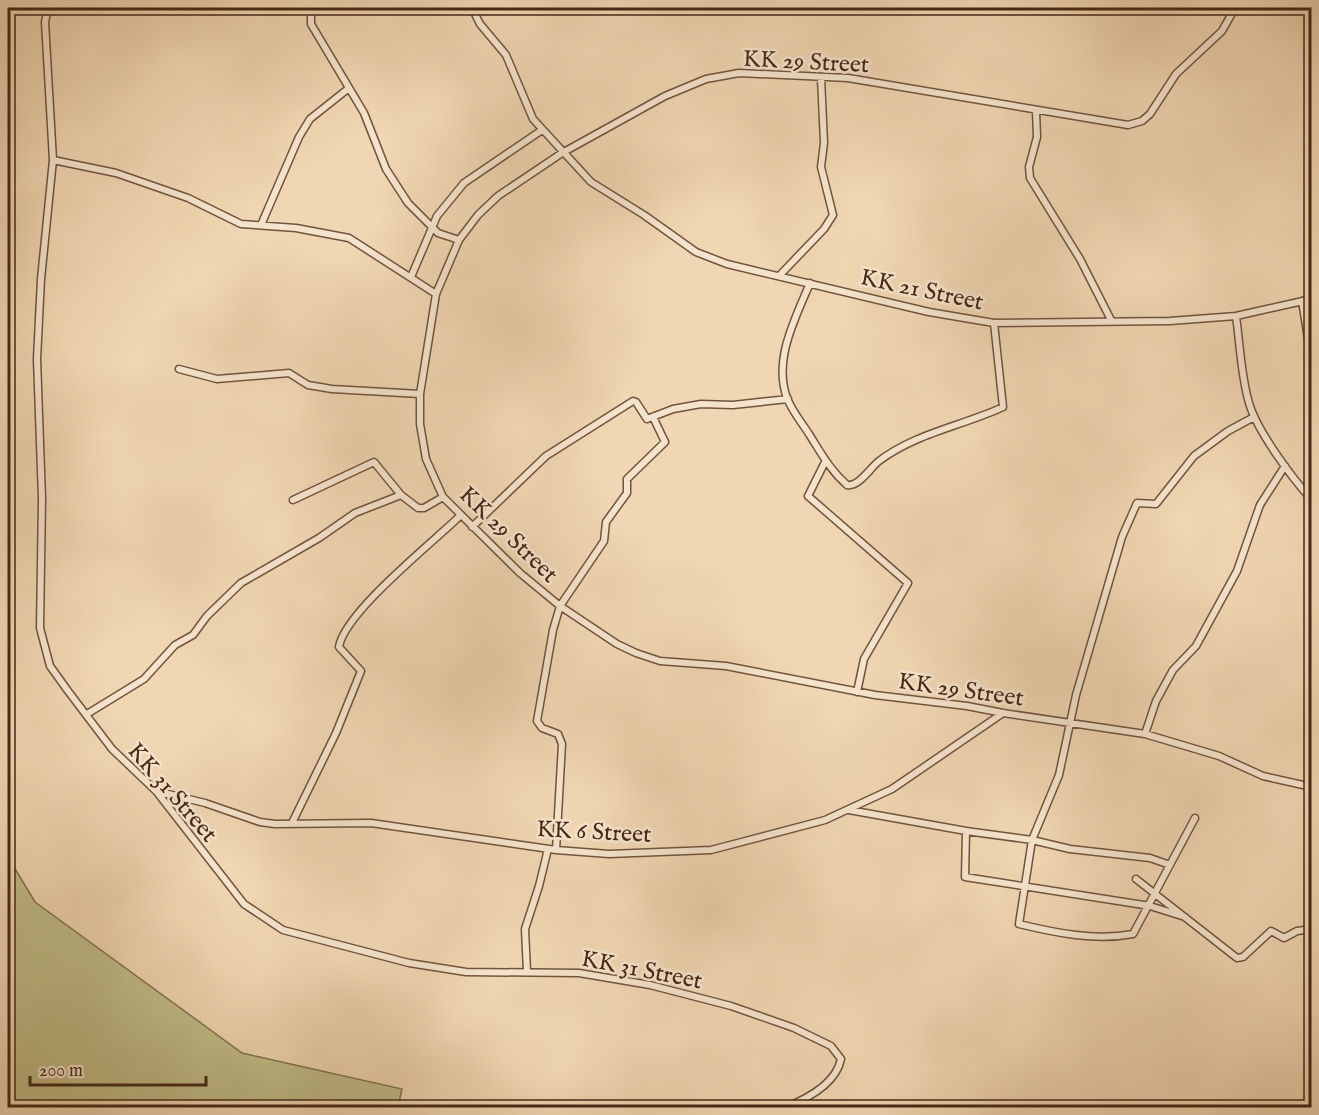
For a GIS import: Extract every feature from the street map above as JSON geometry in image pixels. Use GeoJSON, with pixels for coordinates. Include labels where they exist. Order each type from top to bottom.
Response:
{"type":"FeatureCollection","features":[{"type":"Feature","properties":{"kind":"street","name":"KK 31 Street"},"geometry":{"type":"LineString","coordinates":[[48,8],[45,22],[53,160],[41,279],[37,359],[42,499],[40,628],[50,666],[112,748],[156,791],[244,904],[283,930],[408,963],[466,972],[579,974],[650,985],[731,1006],[783,1024],[819,1039],[836,1050],[842,1059],[834,1076],[812,1095],[784,1107]]}},
{"type":"Feature","properties":{"kind":"street"},"geometry":{"type":"LineString","coordinates":[[311,8],[311,24],[364,112],[386,169],[408,203],[432,228],[459,240]]}},
{"type":"Feature","properties":{"kind":"street","name":"KK 21 Street"},"geometry":{"type":"LineString","coordinates":[[472,8],[480,24],[506,55],[522,99],[542,130],[591,183],[644,215],[696,252],[744,269],[929,312],[994,323],[1170,321],[1236,316],[1311,300]]}},
{"type":"Feature","properties":{"kind":"street","name":"KK 29 Street"},"geometry":{"type":"LineString","coordinates":[[1235,8],[1222,31],[1176,75],[1150,114],[1142,121],[1128,125],[848,78],[739,73],[706,79],[665,96],[562,153],[498,196],[478,215],[459,240],[436,294],[420,394],[420,424],[426,459],[443,497],[460,516],[520,573],[560,606],[617,644],[660,661],[726,666],[857,692],[967,706],[1145,734],[1220,756],[1263,776],[1311,787]]}},
{"type":"Feature","properties":{"kind":"street"},"geometry":{"type":"LineString","coordinates":[[779,276],[824,229],[833,215],[821,166],[824,143],[821,78]]}},
{"type":"Feature","properties":{"kind":"street"},"geometry":{"type":"LineString","coordinates":[[261,225],[300,137],[310,120],[349,88]]}},
{"type":"Feature","properties":{"kind":"street"},"geometry":{"type":"LineString","coordinates":[[1036,111],[1036,137],[1029,167],[1030,178],[1080,259],[1111,320]]}},
{"type":"Feature","properties":{"kind":"street"},"geometry":{"type":"LineString","coordinates":[[411,278],[437,216],[464,183],[542,130]]}},
{"type":"Feature","properties":{"kind":"street"},"geometry":{"type":"LineString","coordinates":[[53,160],[116,172],[188,198],[228,219],[333,233],[349,238],[436,294]]}},
{"type":"Feature","properties":{"kind":"street"},"geometry":{"type":"LineString","coordinates":[[810,283],[782,363],[782,375],[788,399],[825,462],[847,485],[852,486],[870,468],[911,441],[1003,407],[1005,403],[994,323]]}},
{"type":"Feature","properties":{"kind":"street"},"geometry":{"type":"LineString","coordinates":[[1302,301],[1311,363]]}},
{"type":"Feature","properties":{"kind":"street"},"geometry":{"type":"LineString","coordinates":[[1236,316],[1247,397],[1254,417],[1285,466],[1311,500]]}},
{"type":"Feature","properties":{"kind":"street"},"geometry":{"type":"LineString","coordinates":[[179,369],[218,379],[289,373],[308,385],[332,389],[420,394]]}},
{"type":"Feature","properties":{"kind":"street"},"geometry":{"type":"LineString","coordinates":[[472,527],[546,456],[628,403],[636,402],[647,419],[673,409],[701,404],[733,405],[788,399]]}},
{"type":"Feature","properties":{"kind":"street"},"geometry":{"type":"LineString","coordinates":[[556,850],[562,744],[558,734],[542,728],[537,721],[553,630],[560,606],[604,541],[606,522],[627,493],[627,479],[665,442],[653,417]]}},
{"type":"Feature","properties":{"kind":"street"},"geometry":{"type":"LineString","coordinates":[[1195,818],[1157,894],[1133,934],[1114,938],[1054,933],[1019,924],[1032,840],[1059,774],[1069,723],[1122,537],[1134,506],[1139,503],[1156,504],[1194,456],[1228,431],[1254,417]]}},
{"type":"Feature","properties":{"kind":"street"},"geometry":{"type":"LineString","coordinates":[[293,500],[374,462],[401,495],[417,508],[424,508],[443,497]]}},
{"type":"Feature","properties":{"kind":"street"},"geometry":{"type":"LineString","coordinates":[[825,462],[808,496],[908,583],[864,659],[857,692]]}},
{"type":"Feature","properties":{"kind":"street"},"geometry":{"type":"LineString","coordinates":[[1145,734],[1156,701],[1173,670],[1204,634],[1242,561],[1260,505],[1285,466]]}},
{"type":"Feature","properties":{"kind":"street"},"geometry":{"type":"LineString","coordinates":[[87,714],[144,679],[175,645],[193,635],[207,616],[241,583],[320,538],[355,513],[401,495]]}},
{"type":"Feature","properties":{"kind":"street"},"geometry":{"type":"LineString","coordinates":[[292,823],[336,733],[361,671],[339,647],[346,626],[373,597],[460,516]]}},
{"type":"Feature","properties":{"kind":"street","name":"KK 6 Street"},"geometry":{"type":"LineString","coordinates":[[156,791],[204,803],[260,822],[371,823],[548,849],[609,854],[711,850],[825,820],[892,789],[1002,713]]}},
{"type":"Feature","properties":{"kind":"street"},"geometry":{"type":"LineString","coordinates":[[847,810],[1032,840],[1070,849],[1150,858],[1170,865]]}},
{"type":"Feature","properties":{"kind":"street"},"geometry":{"type":"LineString","coordinates":[[966,831],[965,877],[1150,906],[1185,917]]}},
{"type":"Feature","properties":{"kind":"street"},"geometry":{"type":"LineString","coordinates":[[527,972],[525,929],[548,849]]}},
{"type":"Feature","properties":{"kind":"street"},"geometry":{"type":"LineString","coordinates":[[1136,879],[1239,958],[1271,931],[1284,938],[1297,931],[1310,932]]}},
{"type":"Feature","properties":{"kind":"shaded area"},"geometry":{"type":"Polygon","coordinates":[[[8,857],[35,902],[242,1053],[402,1089],[398,1107],[8,1107],[8,857]]]}}]}
